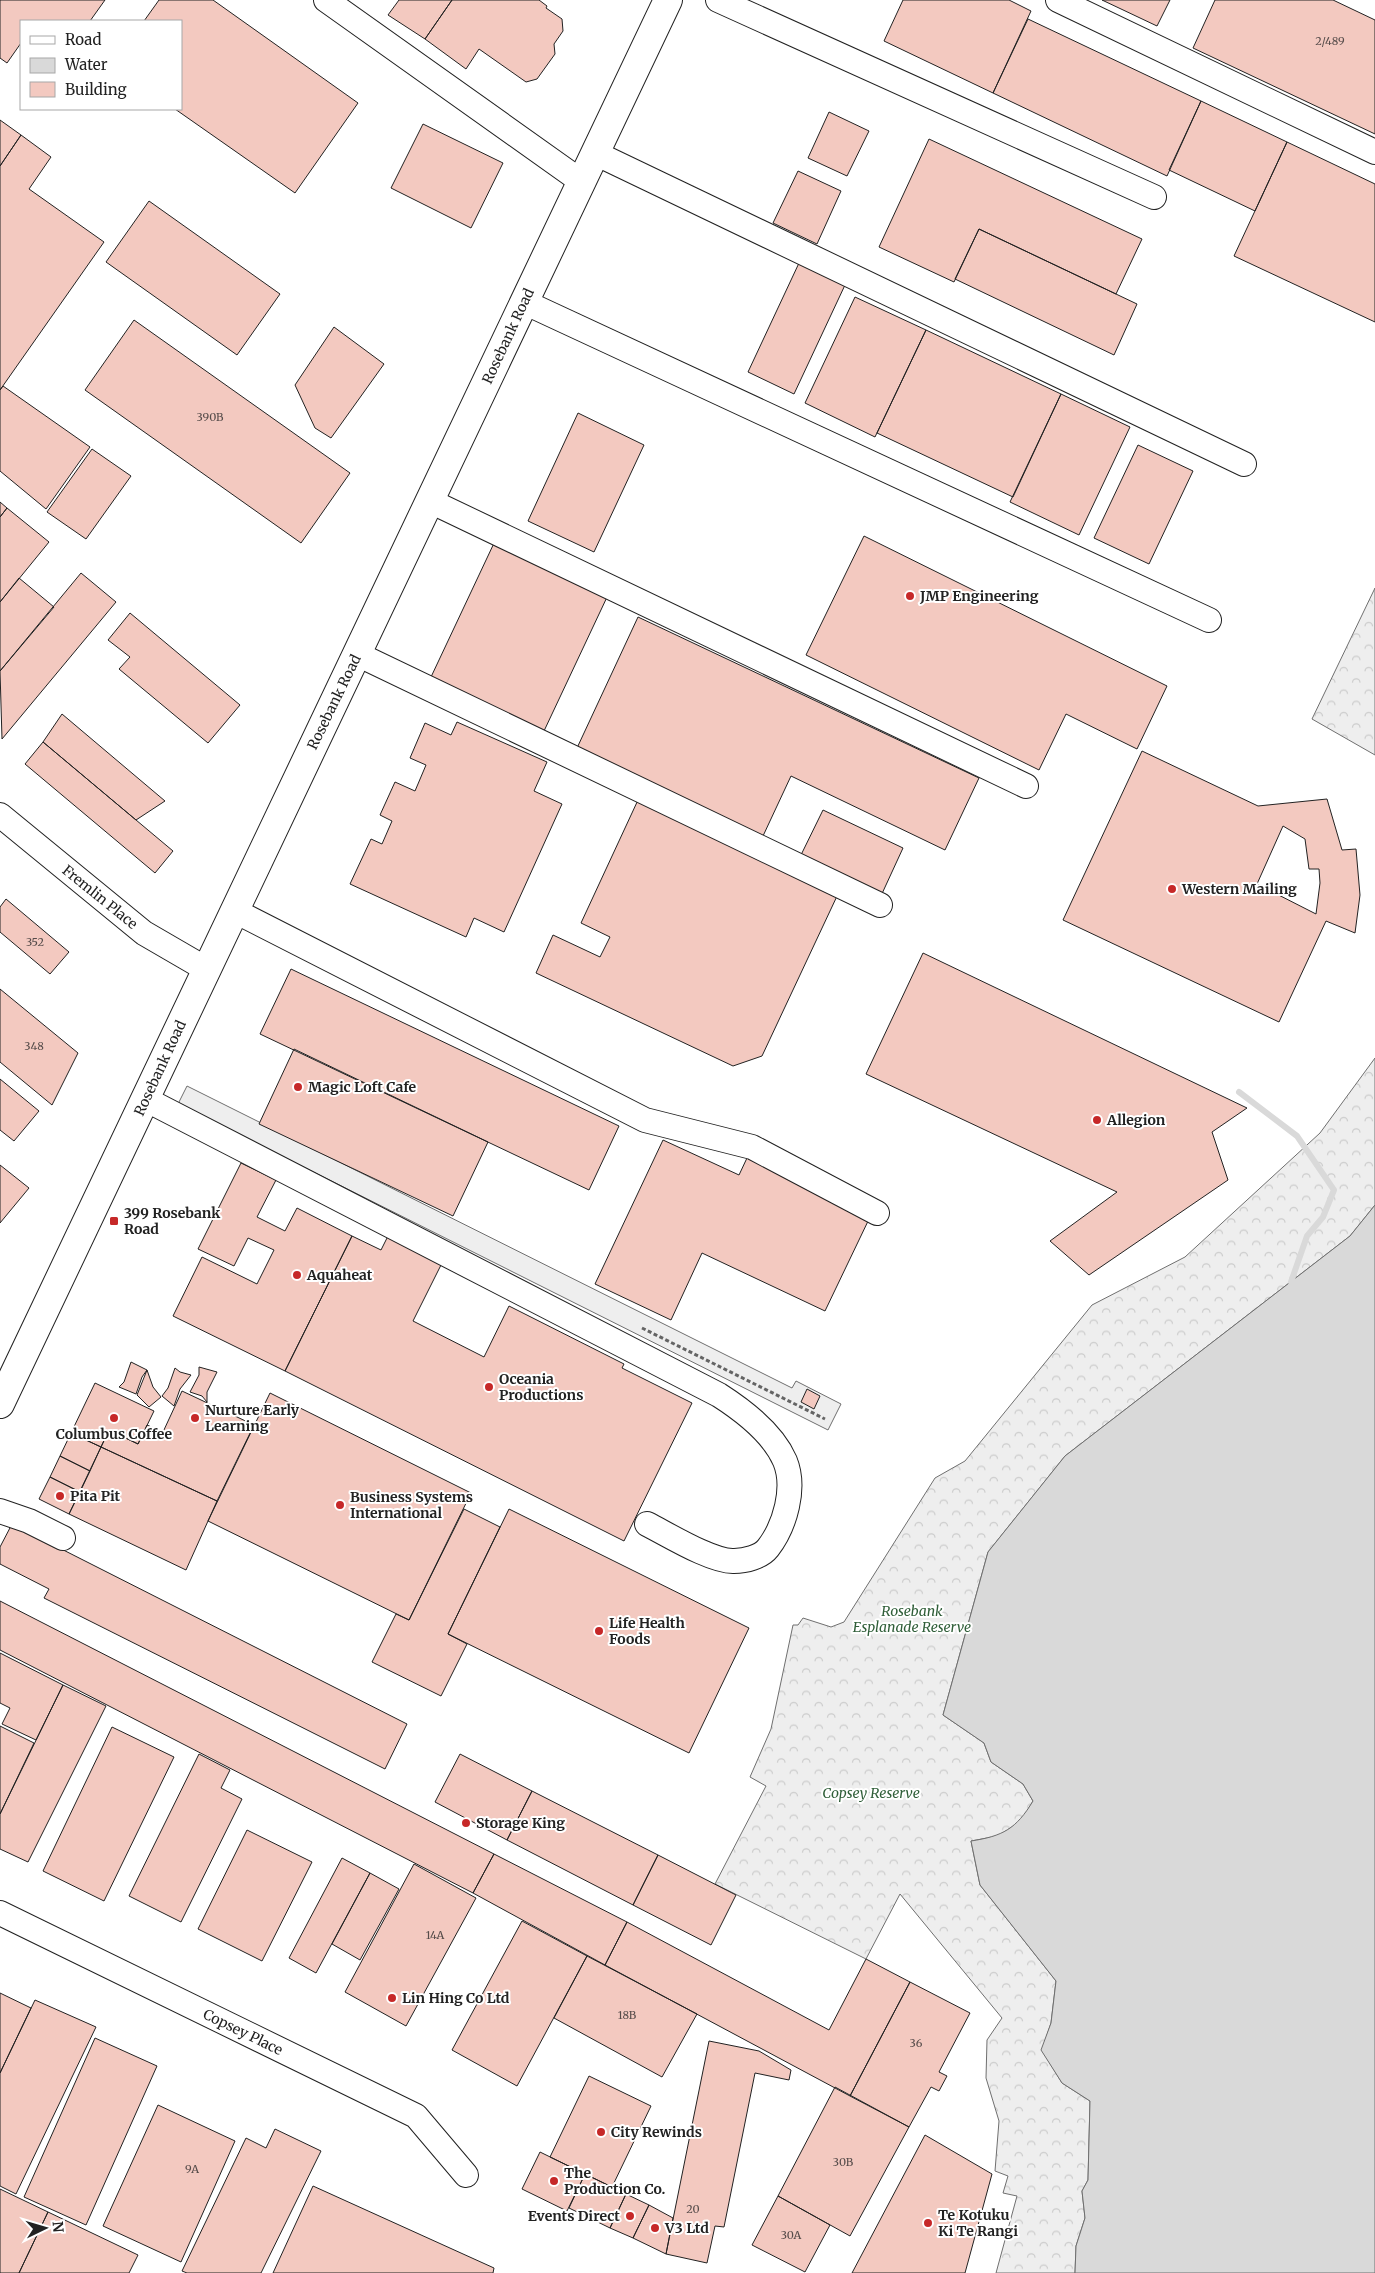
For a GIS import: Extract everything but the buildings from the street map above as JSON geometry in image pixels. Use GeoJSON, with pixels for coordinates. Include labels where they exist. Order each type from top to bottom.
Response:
{"type":"FeatureCollection","features":[{"type":"Feature","properties":{"kind":"main road","name":"Rosebank Road"},"geometry":{"type":"LineString","coordinates":[[0,1404],[582,182],[666,1]]}},
{"type":"Feature","properties":{"kind":"street"},"geometry":{"type":"LineString","coordinates":[[326,0],[582,182]]}},
{"type":"Feature","properties":{"kind":"street"},"geometry":{"type":"LineString","coordinates":[[718,0],[1154,197]]}},
{"type":"Feature","properties":{"kind":"street"},"geometry":{"type":"LineString","coordinates":[[1058,0],[1375,152]]}},
{"type":"Feature","properties":{"kind":"street"},"geometry":{"type":"LineString","coordinates":[[595,153],[1244,464]]}},
{"type":"Feature","properties":{"kind":"street"},"geometry":{"type":"LineString","coordinates":[[524,302],[1209,620]]}},
{"type":"Feature","properties":{"kind":"street"},"geometry":{"type":"LineString","coordinates":[[430,501],[1026,786]]}},
{"type":"Feature","properties":{"kind":"street"},"geometry":{"type":"LineString","coordinates":[[357,654],[880,905]]}},
{"type":"Feature","properties":{"kind":"street","name":"Fremlin Place"},"geometry":{"type":"LineString","coordinates":[[0,815],[144,933],[206,970]]}},
{"type":"Feature","properties":{"kind":"street"},"geometry":{"type":"LineString","coordinates":[[235,912],[645,1120],[752,1147],[877,1213]]}},
{"type":"Feature","properties":{"kind":"street"},"geometry":{"type":"LineString","coordinates":[[145,1099],[719,1395],[744,1410],[772,1441],[785,1461],[790,1481],[788,1502],[779,1529],[768,1549],[758,1555],[733,1562],[714,1557],[647,1524]]}},
{"type":"Feature","properties":{"kind":"street"},"geometry":{"type":"LineString","coordinates":[[0,1511],[29,1521],[64,1538]]}},
{"type":"Feature","properties":{"kind":"street","name":"Copsey Place"},"geometry":{"type":"LineString","coordinates":[[0,1913],[416,2116],[466,2175]]}},
{"type":"Feature","properties":{"kind":"green space"},"geometry":{"type":"Polygon","coordinates":[[[1375,588],[1375,755],[1312,719],[1375,588]]]}},
{"type":"Feature","properties":{"kind":"green space"},"geometry":{"type":"Polygon","coordinates":[[[1375,1058],[1375,1205],[1350,1236],[1065,1456],[988,1552],[943,1715],[984,1743],[991,1762],[1023,1784],[1033,1801],[1021,1821],[998,1836],[971,1841],[980,1885],[1056,1981],[1051,2023],[1042,2050],[1062,2083],[1090,2101],[1088,2180],[1082,2191],[1085,2218],[1076,2246],[1075,2273],[996,2273],[1017,2196],[1003,2193],[1008,2176],[995,2171],[999,2121],[986,2078],[987,2040],[1002,2018],[900,1894],[866,1959],[715,1884],[766,1786],[750,1777],[771,1729],[793,1625],[798,1625],[803,1618],[831,1627],[844,1622],[935,1478],[965,1461],[1092,1305],[1185,1257],[1320,1133],[1375,1058]]]}},
{"type":"Feature","properties":{"kind":"green space"},"geometry":{"type":"Polygon","coordinates":[[[187,1086],[792,1388],[796,1381],[841,1404],[828,1430],[178,1104],[187,1086]]]}},
{"type":"Feature","properties":{"kind":"water"},"geometry":{"type":"Polygon","coordinates":[[[1375,1205],[1375,2273],[1075,2273],[1076,2246],[1085,2218],[1082,2191],[1088,2180],[1090,2101],[1062,2083],[1041,2050],[1051,2023],[1056,1981],[980,1885],[971,1841],[992,1837],[1008,1830],[1021,1818],[1033,1801],[1023,1784],[991,1762],[984,1743],[943,1715],[988,1552],[1065,1456],[1350,1236],[1375,1205]]]}},
{"type":"Feature","properties":{"kind":"waterway"},"geometry":{"type":"LineString","coordinates":[[1239,1092],[1297,1136],[1334,1190],[1323,1217],[1307,1236],[1291,1282]]}},
{"type":"Feature","properties":{"kind":"place","name":"JMP Engineering"},"geometry":{"type":"Point","coordinates":[910,596]}},
{"type":"Feature","properties":{"kind":"place","name":"Western Mailing"},"geometry":{"type":"Point","coordinates":[1172,889]}},
{"type":"Feature","properties":{"kind":"place","name":"Magic Loft Cafe"},"geometry":{"type":"Point","coordinates":[298,1087]}},
{"type":"Feature","properties":{"kind":"place","name":"Allegion"},"geometry":{"type":"Point","coordinates":[1097,1120]}},
{"type":"Feature","properties":{"kind":"place","name":"399 Rosebank Road"},"geometry":{"type":"Point","coordinates":[114,1221]}},
{"type":"Feature","properties":{"kind":"place","name":"Aquaheat"},"geometry":{"type":"Point","coordinates":[297,1275]}},
{"type":"Feature","properties":{"kind":"place","name":"Oceania Productions"},"geometry":{"type":"Point","coordinates":[489,1387]}},
{"type":"Feature","properties":{"kind":"place","name":"Columbus Coffee"},"geometry":{"type":"Point","coordinates":[114,1418]}},
{"type":"Feature","properties":{"kind":"place","name":"Nurture Early Learning"},"geometry":{"type":"Point","coordinates":[195,1418]}},
{"type":"Feature","properties":{"kind":"place","name":"Pita Pit"},"geometry":{"type":"Point","coordinates":[60,1496]}},
{"type":"Feature","properties":{"kind":"place","name":"Business Systems International"},"geometry":{"type":"Point","coordinates":[340,1505]}},
{"type":"Feature","properties":{"kind":"place","name":"Life Health Foods"},"geometry":{"type":"Point","coordinates":[599,1631]}},
{"type":"Feature","properties":{"kind":"place","name":"Storage King"},"geometry":{"type":"Point","coordinates":[466,1823]}},
{"type":"Feature","properties":{"kind":"place","name":"Lin Hing Co Ltd"},"geometry":{"type":"Point","coordinates":[392,1998]}},
{"type":"Feature","properties":{"kind":"place","name":"City Rewinds"},"geometry":{"type":"Point","coordinates":[601,2132]}},
{"type":"Feature","properties":{"kind":"place","name":"The Production Co."},"geometry":{"type":"Point","coordinates":[554,2181]}},
{"type":"Feature","properties":{"kind":"place","name":"Events Direct"},"geometry":{"type":"Point","coordinates":[630,2216]}},
{"type":"Feature","properties":{"kind":"place","name":"Te Kotuku Ki Te Rangi"},"geometry":{"type":"Point","coordinates":[928,2223]}},
{"type":"Feature","properties":{"kind":"place","name":"V3 Ltd"},"geometry":{"type":"Point","coordinates":[655,2228]}},
{"type":"Feature","properties":{"kind":"park label","name":"Rosebank Esplanade Reserve"},"geometry":{"type":"Point","coordinates":[912,1619]}},
{"type":"Feature","properties":{"kind":"park label","name":"Copsey Reserve"},"geometry":{"type":"Point","coordinates":[871,1793]}}]}
